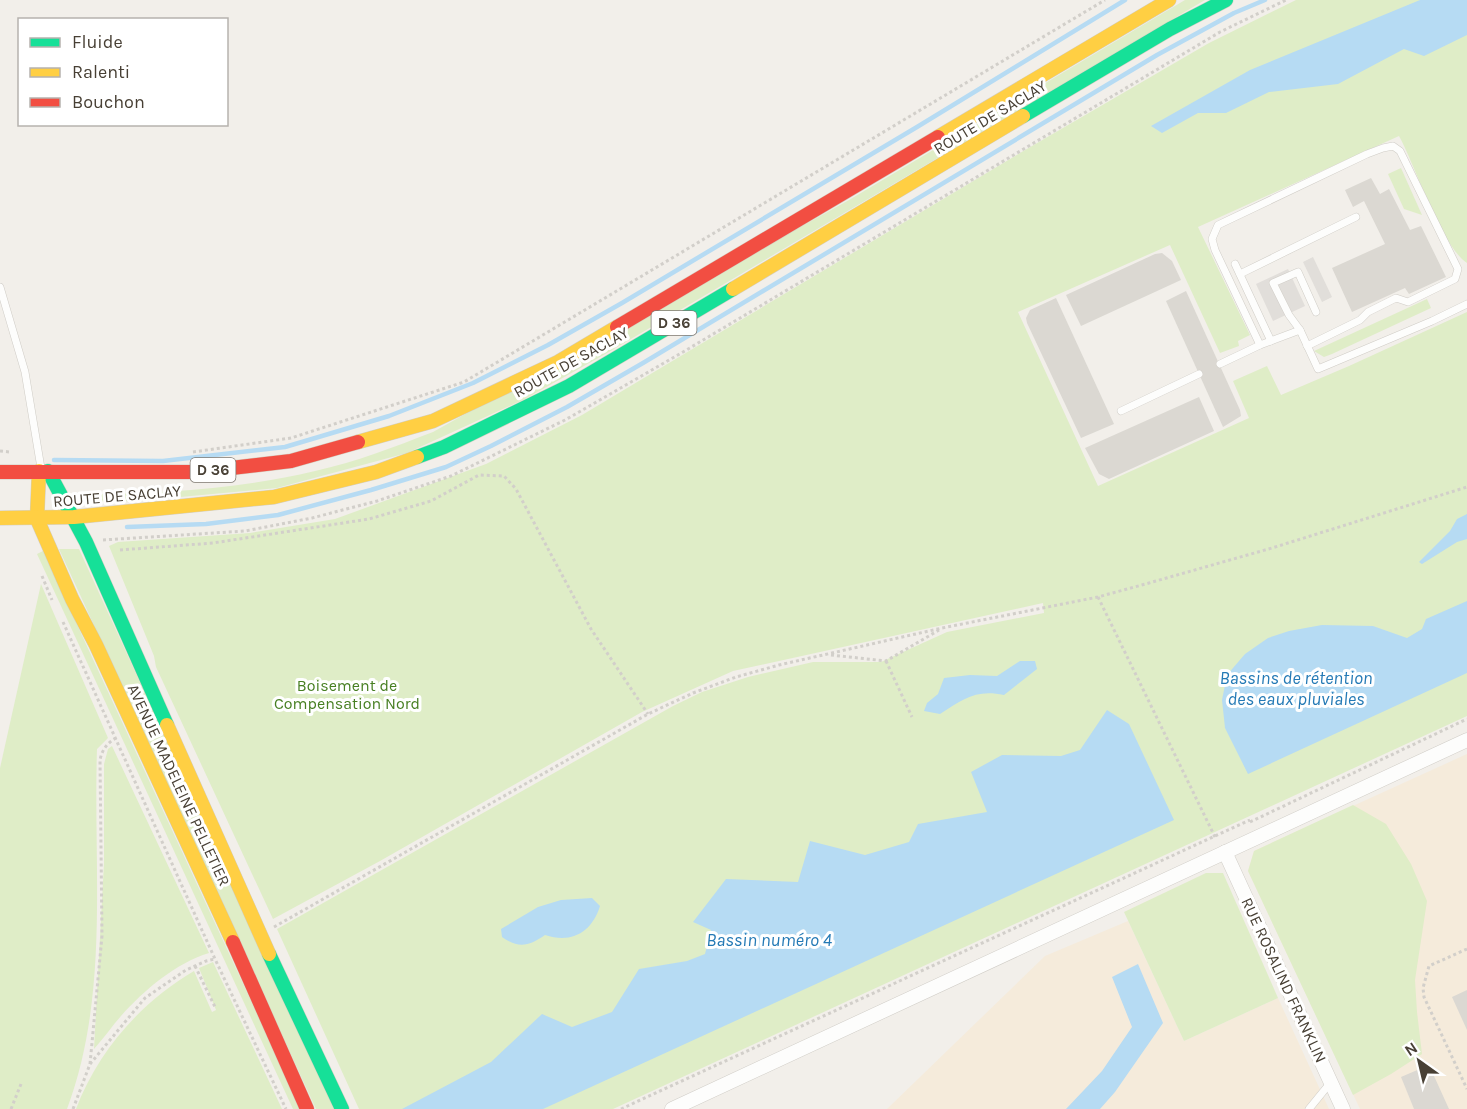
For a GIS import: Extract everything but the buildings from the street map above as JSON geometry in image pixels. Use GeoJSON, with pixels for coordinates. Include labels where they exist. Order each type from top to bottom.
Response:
{"type":"FeatureCollection","features":[{"type":"Feature","properties":{"kind":"main road","name":"ROUTE DE SACLAY"},"geometry":{"type":"LineString","coordinates":[[0,471],[197,472],[291,461],[433,421],[558,362],[1169,0]]}},
{"type":"Feature","properties":{"kind":"main road","name":"ROUTE DE SACLAY"},"geometry":{"type":"LineString","coordinates":[[0,518],[74,517],[274,497],[376,472],[444,447],[569,386],[1170,29],[1226,0]]}},
{"type":"Feature","properties":{"kind":"main road","name":"AVENUE MADELEINE PELLETIER"},"geometry":{"type":"LineString","coordinates":[[43,471],[74,517],[86,542],[260,935],[342,1109]]}},
{"type":"Feature","properties":{"kind":"main road","name":"AVENUE MADELEINE PELLETIER"},"geometry":{"type":"LineString","coordinates":[[43,471],[37,519],[72,599],[96,645],[236,948],[307,1109]]}},
{"type":"Feature","properties":{"kind":"street"},"geometry":{"type":"LineString","coordinates":[[672,1109],[1467,740]]}},
{"type":"Feature","properties":{"kind":"street","name":"RUE ROSALIND FRANKLIN"},"geometry":{"type":"LineString","coordinates":[[1225,852],[1343,1109]]}},
{"type":"Feature","properties":{"kind":"lane"},"geometry":{"type":"LineString","coordinates":[[1260,345],[1215,250],[1212,239],[1218,225],[1383,148],[1393,146],[1400,152],[1458,269],[1467,273]]}},
{"type":"Feature","properties":{"kind":"lane"},"geometry":{"type":"LineString","coordinates":[[1240,274],[1356,217]]}},
{"type":"Feature","properties":{"kind":"lane"},"geometry":{"type":"LineString","coordinates":[[1235,264],[1271,340]]}},
{"type":"Feature","properties":{"kind":"lane"},"geometry":{"type":"LineString","coordinates":[[1307,346],[1396,298],[1407,302],[1455,279],[1458,269]]}},
{"type":"Feature","properties":{"kind":"lane"},"geometry":{"type":"LineString","coordinates":[[1316,312],[1298,272],[1273,283],[1289,315],[1300,330],[1318,369],[1467,304]]}},
{"type":"Feature","properties":{"kind":"lane"},"geometry":{"type":"LineString","coordinates":[[0,287],[25,372],[43,471]]}},
{"type":"Feature","properties":{"kind":"lane"},"geometry":{"type":"LineString","coordinates":[[1220,364],[1271,340],[1300,330]]}},
{"type":"Feature","properties":{"kind":"lane"},"geometry":{"type":"LineString","coordinates":[[1121,411],[1199,374]]}},
{"type":"Feature","properties":{"kind":"lane"},"geometry":{"type":"LineString","coordinates":[[1309,1109],[1331,1082]]}},
{"type":"Feature","properties":{"kind":"path"},"geometry":{"type":"LineString","coordinates":[[187,453],[291,438],[464,382],[1105,0]]}},
{"type":"Feature","properties":{"kind":"path"},"geometry":{"type":"LineString","coordinates":[[120,550],[224,541],[369,519],[431,501],[479,476],[504,476],[516,489],[591,628],[648,714]]}},
{"type":"Feature","properties":{"kind":"path"},"geometry":{"type":"LineString","coordinates":[[273,927],[648,714],[693,693],[736,677],[942,628],[1098,597],[1272,548],[1467,487]]}},
{"type":"Feature","properties":{"kind":"path"},"geometry":{"type":"LineString","coordinates":[[39,569],[53,603]]}},
{"type":"Feature","properties":{"kind":"path"},"geometry":{"type":"LineString","coordinates":[[1098,597],[1215,837]]}},
{"type":"Feature","properties":{"kind":"path"},"geometry":{"type":"LineString","coordinates":[[62,619],[215,959],[286,1109]]}},
{"type":"Feature","properties":{"kind":"path"},"geometry":{"type":"LineString","coordinates":[[826,655],[886,661],[942,628]]}},
{"type":"Feature","properties":{"kind":"path"},"geometry":{"type":"LineString","coordinates":[[886,661],[912,717]]}},
{"type":"Feature","properties":{"kind":"path"},"geometry":{"type":"LineString","coordinates":[[621,1109],[1467,719]]}},
{"type":"Feature","properties":{"kind":"path"},"geometry":{"type":"LineString","coordinates":[[73,1109],[90,1064],[102,936],[100,760],[102,751],[116,738]]}},
{"type":"Feature","properties":{"kind":"path"},"geometry":{"type":"LineString","coordinates":[[1250,820],[1258,836]]}},
{"type":"Feature","properties":{"kind":"path"},"geometry":{"type":"LineString","coordinates":[[1467,949],[1429,966],[1423,987],[1424,997],[1467,1089]]}},
{"type":"Feature","properties":{"kind":"path"},"geometry":{"type":"LineString","coordinates":[[90,1064],[145,999],[186,970],[215,959]]}},
{"type":"Feature","properties":{"kind":"path"},"geometry":{"type":"LineString","coordinates":[[195,966],[216,1009]]}},
{"type":"Feature","properties":{"kind":"path"},"geometry":{"type":"LineString","coordinates":[[12,1109],[21,1084]]}},
{"type":"Feature","properties":{"kind":"shaded area"},"geometry":{"type":"Polygon","coordinates":[[[1313,257],[1332,297],[1322,302],[1303,262],[1313,257]]]}},
{"type":"Feature","properties":{"kind":"shaded area"},"geometry":{"type":"Polygon","coordinates":[[[1288,269],[1305,306],[1273,321],[1256,284],[1288,269]]]}},
{"type":"Feature","properties":{"kind":"shaded area"},"geometry":{"type":"Polygon","coordinates":[[[1467,754],[1467,1109],[1360,1109],[1248,871],[1254,851],[1467,754]]]}},
{"type":"Feature","properties":{"kind":"shaded area"},"geometry":{"type":"Polygon","coordinates":[[[1128,921],[1184,1041],[1278,998],[1329,1109],[887,1109],[1045,956],[1128,921]]]}},
{"type":"Feature","properties":{"kind":"green space"},"geometry":{"type":"Polygon","coordinates":[[[1185,0],[1205,0],[609,352],[525,399],[407,453],[277,488],[137,501],[85,502],[82,494],[199,489],[286,477],[360,459],[433,432],[849,200],[1185,0]]]}},
{"type":"Feature","properties":{"kind":"green space","name":"Boisement de Compensation Nord"},"geometry":{"type":"Polygon","coordinates":[[[1296,0],[1467,0],[1467,263],[1448,240],[1399,136],[1198,227],[1250,335],[1238,341],[1239,346],[1220,353],[1170,245],[1018,312],[1098,486],[1249,418],[1233,381],[1267,366],[1281,395],[1467,312],[1467,716],[613,1109],[359,1109],[277,929],[673,706],[702,692],[748,677],[813,662],[881,662],[947,632],[1044,613],[1043,603],[733,671],[642,712],[273,919],[156,667],[154,656],[109,546],[118,542],[250,533],[335,519],[486,464],[582,415],[1020,153],[1209,43],[1296,0]]]}},
{"type":"Feature","properties":{"kind":"green space"},"geometry":{"type":"Polygon","coordinates":[[[1401,168],[1422,215],[1404,209],[1388,174],[1401,168]]]}},
{"type":"Feature","properties":{"kind":"green space"},"geometry":{"type":"Polygon","coordinates":[[[1427,299],[1431,308],[1332,354],[1324,357],[1314,351],[1427,299]]]}},
{"type":"Feature","properties":{"kind":"green space"},"geometry":{"type":"Polygon","coordinates":[[[59,549],[79,549],[335,1109],[316,1109],[59,549]]]}},
{"type":"Feature","properties":{"kind":"green space"},"geometry":{"type":"Polygon","coordinates":[[[43,551],[301,1109],[293,1109],[37,554],[43,551]]]}},
{"type":"Feature","properties":{"kind":"green space"},"geometry":{"type":"Polygon","coordinates":[[[41,584],[108,738],[97,749],[97,931],[94,976],[89,1021],[80,1065],[67,1109],[0,1109],[0,768],[41,584]]]}},
{"type":"Feature","properties":{"kind":"green space"},"geometry":{"type":"Polygon","coordinates":[[[112,746],[209,953],[185,963],[150,987],[121,1016],[94,1049],[104,863],[104,764],[108,749],[112,746]]]}},
{"type":"Feature","properties":{"kind":"green space"},"geometry":{"type":"Polygon","coordinates":[[[1353,805],[1386,824],[1411,864],[1427,901],[1415,980],[1422,1054],[1353,1095],[1248,871],[1254,851],[1353,805]]]}},
{"type":"Feature","properties":{"kind":"green space"},"geometry":{"type":"Polygon","coordinates":[[[1206,873],[1223,873],[1278,998],[1184,1041],[1124,912],[1206,873]]]}},
{"type":"Feature","properties":{"kind":"green space"},"geometry":{"type":"Polygon","coordinates":[[[213,962],[282,1109],[76,1109],[96,1067],[123,1030],[156,997],[175,983],[194,971],[212,1012],[216,1010],[199,968],[213,962]]]}},
{"type":"Feature","properties":{"kind":"water"},"geometry":{"type":"Polygon","coordinates":[[[1420,0],[1467,0],[1467,35],[1424,56],[1404,49],[1338,84],[1269,92],[1226,113],[1198,113],[1162,133],[1151,126],[1250,70],[1420,0]]]}},
{"type":"Feature","properties":{"kind":"water"},"geometry":{"type":"Polygon","coordinates":[[[1467,514],[1467,539],[1457,542],[1422,564],[1419,562],[1450,531],[1457,519],[1467,514]]]}},
{"type":"Feature","properties":{"kind":"water","name":"Bassins de rétention des eaux pluviales"},"geometry":{"type":"Polygon","coordinates":[[[1467,601],[1467,673],[1248,774],[1225,728],[1222,700],[1227,675],[1245,654],[1268,638],[1289,631],[1322,625],[1373,626],[1407,638],[1422,629],[1426,619],[1467,601]]]}},
{"type":"Feature","properties":{"kind":"water"},"geometry":{"type":"Polygon","coordinates":[[[1020,661],[1035,661],[1037,669],[1004,695],[978,694],[940,714],[924,711],[927,703],[938,694],[944,678],[970,675],[997,676],[1020,661]]]}},
{"type":"Feature","properties":{"kind":"water","name":"Bassin numéro 4"},"geometry":{"type":"Polygon","coordinates":[[[1107,710],[1129,724],[1174,820],[543,1109],[402,1109],[491,1062],[542,1014],[572,1027],[612,1012],[639,969],[687,961],[705,954],[711,930],[693,922],[726,879],[798,882],[810,841],[865,855],[909,842],[918,824],[987,812],[971,772],[1002,755],[1061,756],[1080,750],[1107,710]]]}},
{"type":"Feature","properties":{"kind":"water"},"geometry":{"type":"Polygon","coordinates":[[[592,898],[600,906],[592,923],[580,934],[564,938],[545,935],[524,945],[502,937],[501,929],[538,907],[561,900],[592,898]]]}},
{"type":"Feature","properties":{"kind":"water"},"geometry":{"type":"Polygon","coordinates":[[[1138,964],[1163,1023],[1115,1092],[1100,1109],[1066,1109],[1102,1071],[1132,1027],[1112,977],[1138,964]]]}},
{"type":"Feature","properties":{"kind":"waterway"},"geometry":{"type":"LineString","coordinates":[[54,460],[163,461],[285,447],[389,416],[473,383],[548,345],[622,303],[1125,0]]}},
{"type":"Feature","properties":{"kind":"waterway"},"geometry":{"type":"LineString","coordinates":[[127,527],[206,524],[278,515],[446,467],[567,407],[1157,55],[1234,13],[1265,0]]}},
{"type":"Feature","properties":{"kind":"traffic: fast"},"geometry":{"type":"LineString","coordinates":[[1023,116],[1170,29],[1226,0]]}},
{"type":"Feature","properties":{"kind":"traffic: fast"},"geometry":{"type":"LineString","coordinates":[[417,457],[444,447],[569,386],[733,289]]}},
{"type":"Feature","properties":{"kind":"traffic: fast"},"geometry":{"type":"LineString","coordinates":[[48,471],[86,542],[167,725]]}},
{"type":"Feature","properties":{"kind":"traffic: fast"},"geometry":{"type":"LineString","coordinates":[[269,954],[342,1109]]}},
{"type":"Feature","properties":{"kind":"traffic: slow"},"geometry":{"type":"LineString","coordinates":[[938,137],[1169,0]]}},
{"type":"Feature","properties":{"kind":"traffic: slow"},"geometry":{"type":"LineString","coordinates":[[733,289],[1023,116]]}},
{"type":"Feature","properties":{"kind":"traffic: slow"},"geometry":{"type":"LineString","coordinates":[[358,442],[433,421],[558,362],[617,327]]}},
{"type":"Feature","properties":{"kind":"traffic: slow"},"geometry":{"type":"LineString","coordinates":[[0,518],[74,517],[274,497],[376,472],[417,457]]}},
{"type":"Feature","properties":{"kind":"traffic: slow"},"geometry":{"type":"LineString","coordinates":[[39,471],[37,519],[72,599],[96,645],[233,942]]}},
{"type":"Feature","properties":{"kind":"traffic: slow"},"geometry":{"type":"LineString","coordinates":[[167,725],[269,954]]}},
{"type":"Feature","properties":{"kind":"traffic: jam"},"geometry":{"type":"LineString","coordinates":[[617,327],[938,137]]}},
{"type":"Feature","properties":{"kind":"traffic: jam"},"geometry":{"type":"LineString","coordinates":[[0,472],[197,472],[291,461],[358,442]]}},
{"type":"Feature","properties":{"kind":"traffic: jam"},"geometry":{"type":"LineString","coordinates":[[233,942],[307,1109]]}}]}
